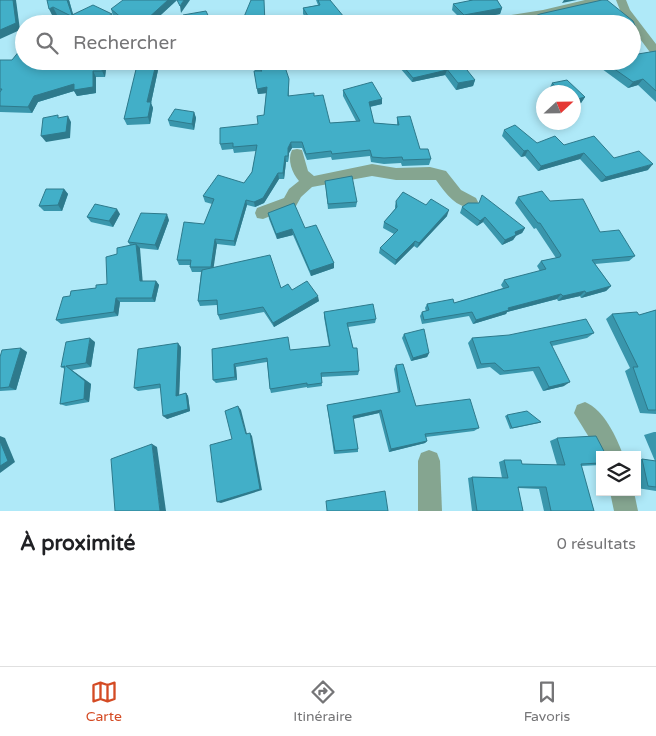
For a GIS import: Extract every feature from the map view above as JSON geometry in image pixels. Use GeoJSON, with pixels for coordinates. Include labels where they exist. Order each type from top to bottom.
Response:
{"type":"FeatureCollection","features":[{"type":"Feature","properties":{"kind":"street"},"geometry":{"type":"LineString","coordinates":[[520,15],[543,13],[600,0]]}},
{"type":"Feature","properties":{"kind":"street"},"geometry":{"type":"LineString","coordinates":[[621,0],[629,15]]}},
{"type":"Feature","properties":{"kind":"street"},"geometry":{"type":"LineString","coordinates":[[641,32],[656,52]]}},
{"type":"Feature","properties":{"kind":"street"},"geometry":{"type":"LineString","coordinates":[[297,154],[303,178],[309,181],[316,182],[372,170],[396,174],[430,173],[441,176],[455,194],[470,202]]}},
{"type":"Feature","properties":{"kind":"street"},"geometry":{"type":"LineString","coordinates":[[263,213],[290,202],[295,192],[309,181]]}},
{"type":"Feature","properties":{"kind":"street"},"geometry":{"type":"LineString","coordinates":[[585,413],[600,432],[610,451]]}},
{"type":"Feature","properties":{"kind":"street"},"geometry":{"type":"LineString","coordinates":[[429,461],[430,511]]}},
{"type":"Feature","properties":{"kind":"street"},"geometry":{"type":"LineString","coordinates":[[623,496],[626,511]]}},
{"type":"Feature","properties":{"kind":"building"},"geometry":{"type":"Polygon","coordinates":[[[0,0],[13,0],[15,23],[0,30],[0,0]]]}},
{"type":"Feature","properties":{"kind":"building"},"geometry":{"type":"Polygon","coordinates":[[[47,0],[67,0],[72,15],[53,7],[49,9],[47,0]]]}},
{"type":"Feature","properties":{"kind":"building"},"geometry":{"type":"Polygon","coordinates":[[[123,0],[168,0],[152,15],[118,15],[111,9],[123,0]]]}},
{"type":"Feature","properties":{"kind":"building"},"geometry":{"type":"Polygon","coordinates":[[[177,0],[184,0],[180,6],[177,0]]]}},
{"type":"Feature","properties":{"kind":"building"},"geometry":{"type":"Polygon","coordinates":[[[251,0],[264,0],[265,15],[245,15],[251,0]]]}},
{"type":"Feature","properties":{"kind":"building"},"geometry":{"type":"Polygon","coordinates":[[[318,0],[330,0],[342,15],[307,15],[303,8],[320,5],[318,0]]]}},
{"type":"Feature","properties":{"kind":"building"},"geometry":{"type":"Polygon","coordinates":[[[473,0],[497,0],[502,8],[464,15],[453,4],[473,0]]]}},
{"type":"Feature","properties":{"kind":"building"},"geometry":{"type":"Polygon","coordinates":[[[607,0],[626,15],[538,15],[607,0]]]}},
{"type":"Feature","properties":{"kind":"building"},"geometry":{"type":"Polygon","coordinates":[[[93,5],[112,14],[110,15],[72,15],[93,5]]]}},
{"type":"Feature","properties":{"kind":"building"},"geometry":{"type":"Polygon","coordinates":[[[206,11],[208,15],[183,15],[206,11]]]}},
{"type":"Feature","properties":{"kind":"building"},"geometry":{"type":"Polygon","coordinates":[[[656,51],[656,91],[643,79],[633,82],[616,70],[641,70],[641,54],[656,51]]]}},
{"type":"Feature","properties":{"kind":"building"},"geometry":{"type":"Polygon","coordinates":[[[15,56],[15,70],[102,70],[93,71],[93,87],[74,90],[74,84],[34,96],[28,107],[0,106],[0,92],[2,89],[0,89],[0,60],[12,60],[15,56]]]}},
{"type":"Feature","properties":{"kind":"building"},"geometry":{"type":"Polygon","coordinates":[[[136,70],[155,70],[147,102],[151,102],[148,117],[124,119],[136,70]]]}},
{"type":"Feature","properties":{"kind":"building"},"geometry":{"type":"Polygon","coordinates":[[[261,70],[286,70],[289,79],[288,96],[314,93],[314,96],[323,95],[330,123],[360,121],[343,90],[372,82],[382,99],[369,102],[374,123],[399,125],[397,117],[410,116],[420,149],[428,149],[431,159],[403,160],[402,157],[372,157],[370,150],[332,154],[331,151],[306,154],[302,142],[291,142],[288,148],[288,156],[285,156],[283,173],[278,173],[263,198],[254,202],[246,200],[234,241],[215,239],[211,267],[190,267],[191,260],[177,260],[184,222],[204,224],[214,199],[203,196],[218,175],[244,183],[252,172],[257,145],[233,147],[233,143],[220,144],[220,128],[258,124],[257,116],[264,115],[267,87],[257,89],[254,71],[262,71],[261,70]]]}},
{"type":"Feature","properties":{"kind":"building"},"geometry":{"type":"Polygon","coordinates":[[[406,70],[447,70],[413,78],[406,70]]]}},
{"type":"Feature","properties":{"kind":"building"},"geometry":{"type":"Polygon","coordinates":[[[448,70],[467,70],[475,80],[458,83],[448,70]]]}},
{"type":"Feature","properties":{"kind":"building"},"geometry":{"type":"Polygon","coordinates":[[[567,80],[572,85],[554,85],[552,83],[567,80]]]}},
{"type":"Feature","properties":{"kind":"building"},"geometry":{"type":"Polygon","coordinates":[[[175,109],[194,112],[192,124],[168,120],[175,109]]]}},
{"type":"Feature","properties":{"kind":"building"},"geometry":{"type":"Polygon","coordinates":[[[58,115],[58,118],[68,116],[66,132],[41,136],[43,118],[58,115]]]}},
{"type":"Feature","properties":{"kind":"building"},"geometry":{"type":"Polygon","coordinates":[[[515,125],[537,143],[555,136],[564,145],[594,136],[614,158],[639,151],[653,164],[606,177],[584,153],[541,166],[528,150],[524,151],[504,130],[515,125]]]}},
{"type":"Feature","properties":{"kind":"building"},"geometry":{"type":"Polygon","coordinates":[[[352,176],[357,202],[328,204],[325,181],[352,176]]]}},
{"type":"Feature","properties":{"kind":"building"},"geometry":{"type":"Polygon","coordinates":[[[46,189],[64,189],[58,205],[39,206],[46,189]]]}},
{"type":"Feature","properties":{"kind":"building"},"geometry":{"type":"Polygon","coordinates":[[[542,191],[550,201],[583,199],[600,232],[619,230],[635,256],[592,260],[611,286],[586,293],[585,291],[563,296],[561,294],[508,308],[509,310],[476,320],[472,312],[424,320],[422,312],[429,310],[427,304],[453,299],[454,303],[509,287],[504,280],[546,269],[541,261],[560,257],[561,255],[540,223],[538,223],[518,197],[542,191]]]}},
{"type":"Feature","properties":{"kind":"building"},"geometry":{"type":"Polygon","coordinates":[[[403,192],[426,205],[431,199],[449,210],[419,243],[415,241],[396,260],[380,248],[398,230],[384,222],[397,207],[396,201],[403,192]]]}},
{"type":"Feature","properties":{"kind":"building"},"geometry":{"type":"Polygon","coordinates":[[[482,195],[525,228],[515,232],[516,235],[505,240],[485,217],[480,221],[462,207],[468,203],[479,203],[482,195]]]}},
{"type":"Feature","properties":{"kind":"building"},"geometry":{"type":"Polygon","coordinates":[[[294,203],[305,228],[316,225],[334,263],[310,271],[292,229],[276,234],[268,213],[294,203]]]}},
{"type":"Feature","properties":{"kind":"building"},"geometry":{"type":"Polygon","coordinates":[[[95,204],[117,209],[109,221],[87,217],[95,204]]]}},
{"type":"Feature","properties":{"kind":"building"},"geometry":{"type":"Polygon","coordinates":[[[141,213],[167,214],[155,245],[128,242],[141,213]]]}},
{"type":"Feature","properties":{"kind":"building"},"geometry":{"type":"Polygon","coordinates":[[[136,244],[140,281],[156,281],[152,298],[116,298],[114,312],[56,320],[63,297],[70,296],[71,291],[96,288],[96,285],[107,284],[106,257],[117,254],[117,248],[136,244]]]}},
{"type":"Feature","properties":{"kind":"building"},"geometry":{"type":"Polygon","coordinates":[[[270,255],[281,288],[288,284],[292,290],[307,281],[318,296],[273,323],[263,307],[218,315],[217,300],[198,301],[202,270],[270,255]]]}},
{"type":"Feature","properties":{"kind":"building"},"geometry":{"type":"Polygon","coordinates":[[[373,304],[376,319],[347,323],[353,348],[357,348],[359,371],[321,373],[322,383],[307,385],[307,383],[270,389],[267,358],[234,364],[235,377],[213,380],[212,349],[288,337],[290,350],[330,346],[324,312],[373,304]]]}},
{"type":"Feature","properties":{"kind":"building"},"geometry":{"type":"Polygon","coordinates":[[[656,310],[656,410],[648,410],[633,367],[638,367],[612,314],[637,312],[639,315],[656,310]]]}},
{"type":"Feature","properties":{"kind":"building"},"geometry":{"type":"Polygon","coordinates":[[[586,319],[594,333],[550,342],[570,382],[549,387],[539,367],[504,371],[495,363],[481,364],[472,338],[509,335],[586,319]]]}},
{"type":"Feature","properties":{"kind":"building"},"geometry":{"type":"Polygon","coordinates":[[[424,329],[429,353],[413,358],[404,334],[424,329]]]}},
{"type":"Feature","properties":{"kind":"building"},"geometry":{"type":"Polygon","coordinates":[[[90,338],[86,363],[66,366],[85,381],[84,399],[60,404],[65,366],[61,367],[66,342],[90,338]]]}},
{"type":"Feature","properties":{"kind":"building"},"geometry":{"type":"Polygon","coordinates":[[[178,343],[176,396],[186,393],[188,409],[163,416],[160,384],[134,388],[138,349],[178,343]]]}},
{"type":"Feature","properties":{"kind":"building"},"geometry":{"type":"Polygon","coordinates":[[[21,348],[9,387],[0,388],[0,357],[2,350],[21,348]]]}},
{"type":"Feature","properties":{"kind":"building"},"geometry":{"type":"Polygon","coordinates":[[[403,364],[416,406],[470,399],[479,428],[425,434],[427,441],[391,449],[381,410],[353,416],[358,449],[335,451],[327,405],[400,392],[396,365],[403,364]]]}},
{"type":"Feature","properties":{"kind":"building"},"geometry":{"type":"Polygon","coordinates":[[[238,406],[246,434],[250,433],[260,489],[217,502],[210,445],[232,439],[225,411],[238,406]]]}},
{"type":"Feature","properties":{"kind":"building"},"geometry":{"type":"Polygon","coordinates":[[[527,411],[541,422],[512,428],[507,415],[527,411]]]}},
{"type":"Feature","properties":{"kind":"building"},"geometry":{"type":"Polygon","coordinates":[[[596,436],[604,451],[596,451],[596,463],[581,464],[594,511],[551,511],[546,487],[518,487],[523,511],[477,511],[472,477],[508,478],[504,460],[521,460],[522,464],[565,465],[557,438],[596,436]]]}},
{"type":"Feature","properties":{"kind":"building"},"geometry":{"type":"Polygon","coordinates":[[[0,441],[8,461],[0,466],[0,441]]]}},
{"type":"Feature","properties":{"kind":"building"},"geometry":{"type":"Polygon","coordinates":[[[152,444],[160,511],[115,511],[111,459],[152,444]]]}},
{"type":"Feature","properties":{"kind":"building"},"geometry":{"type":"Polygon","coordinates":[[[642,459],[656,461],[656,487],[648,486],[642,459]]]}},
{"type":"Feature","properties":{"kind":"building"},"geometry":{"type":"Polygon","coordinates":[[[385,491],[388,511],[327,511],[326,501],[385,491]]]}}]}
